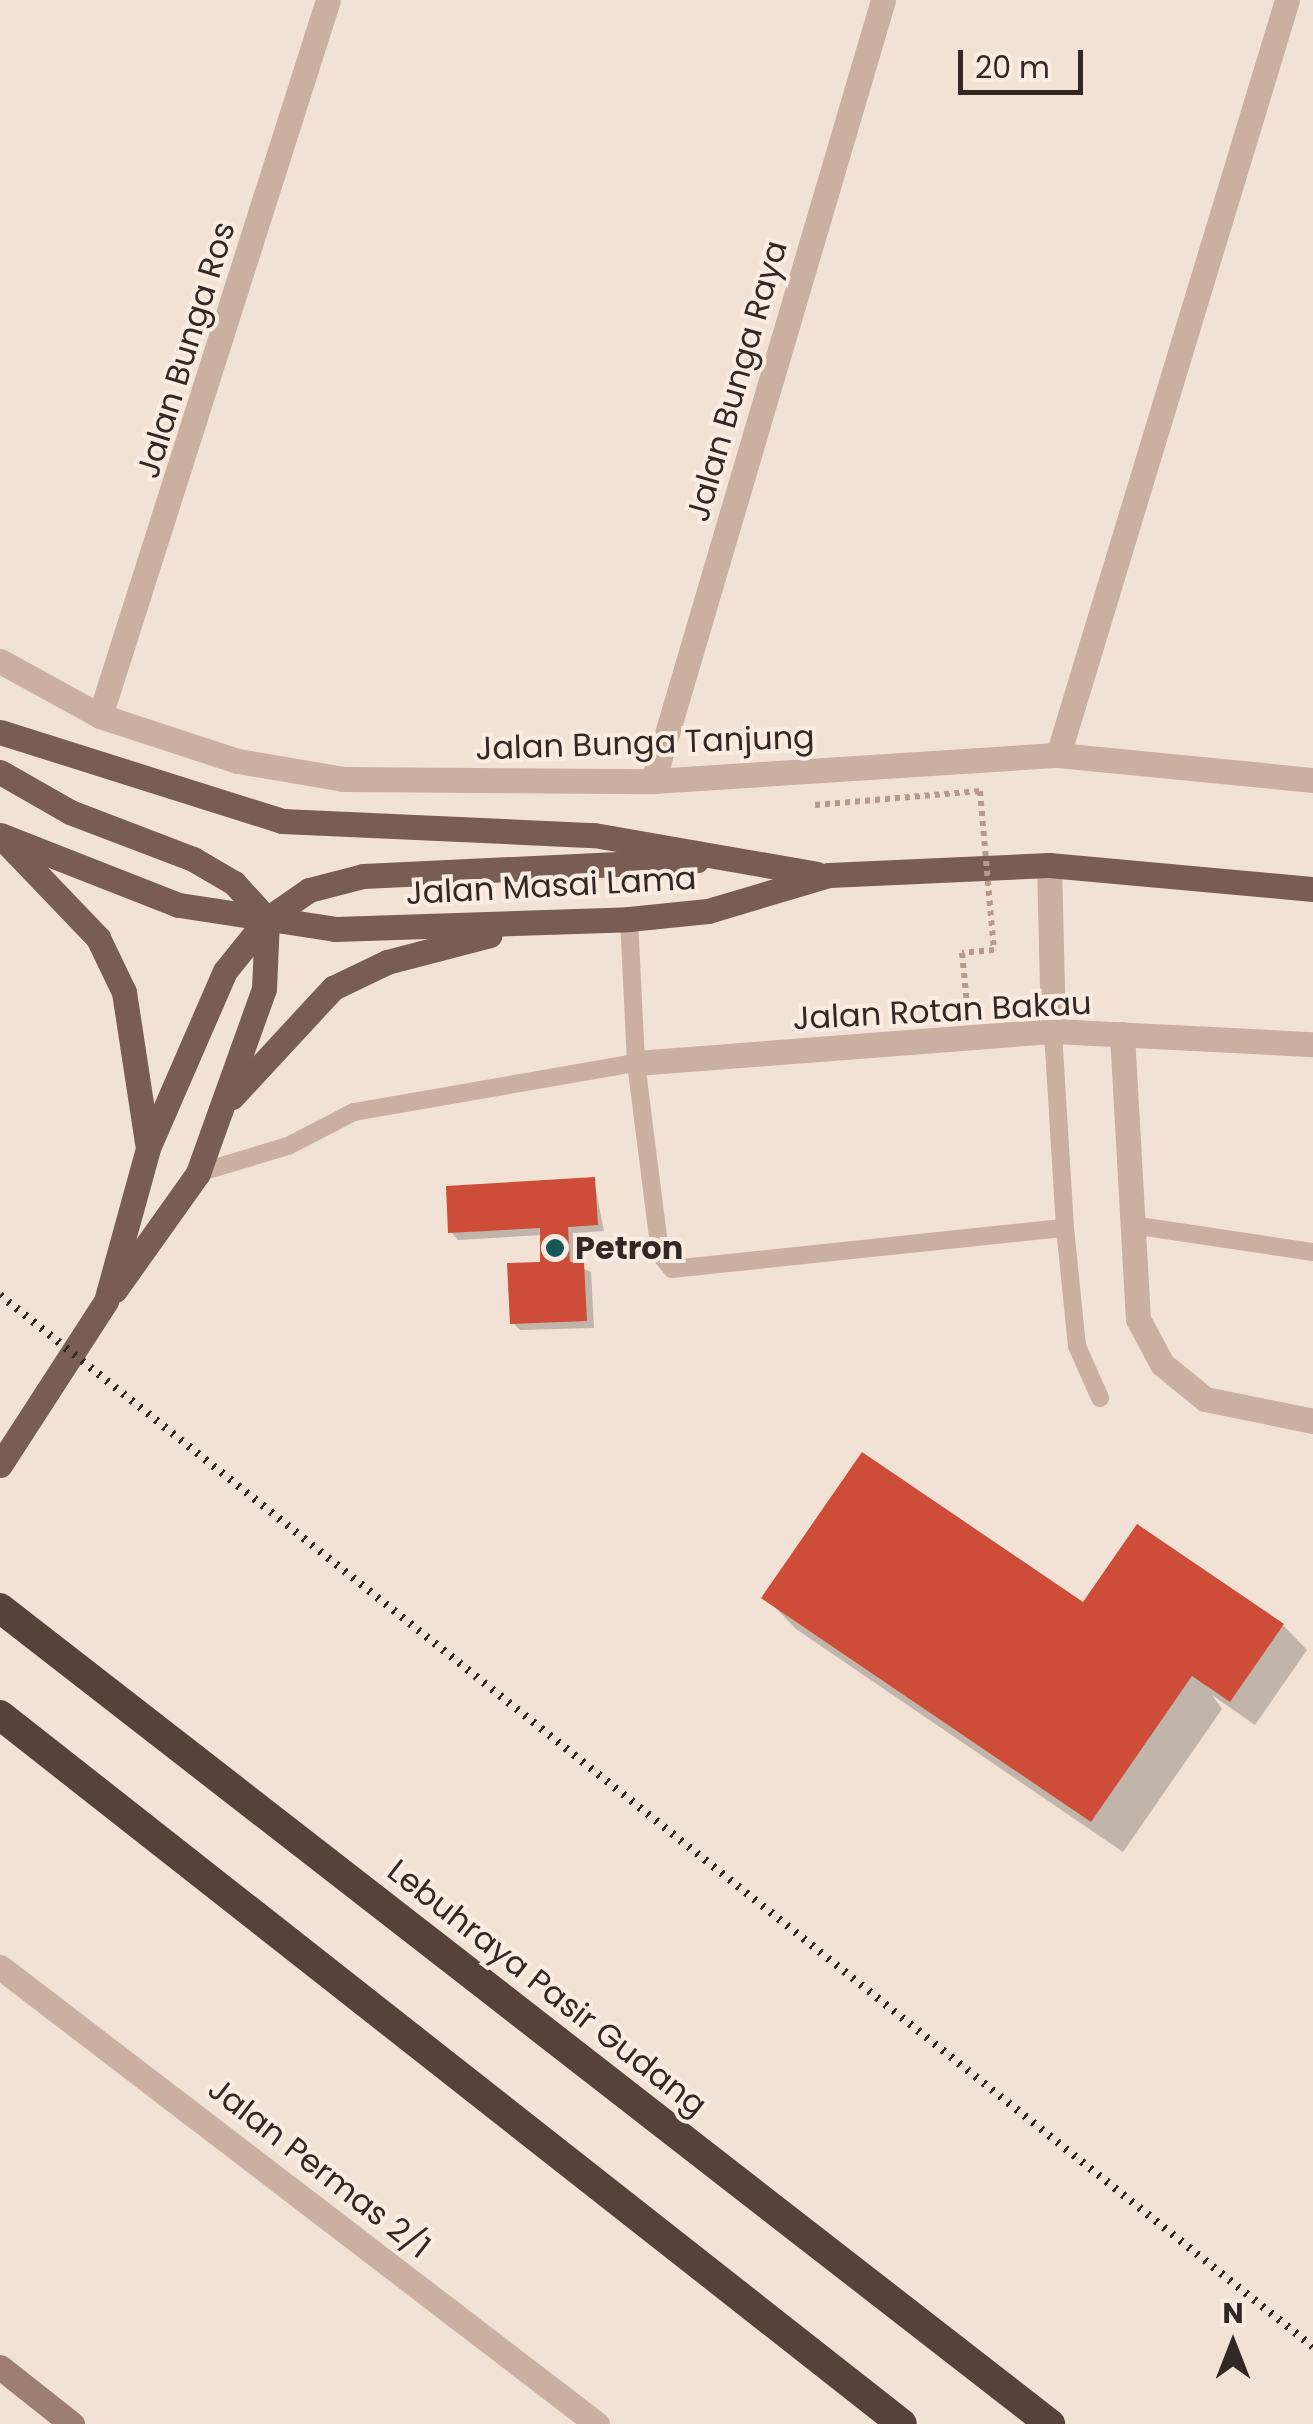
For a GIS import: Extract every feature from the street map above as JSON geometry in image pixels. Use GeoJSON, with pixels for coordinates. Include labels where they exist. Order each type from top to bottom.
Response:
{"type":"FeatureCollection","features":[{"type":"Feature","properties":{"kind":"highway","name":"Lebuhraya Pasir Gudang"},"geometry":{"type":"LineString","coordinates":[[0,1608],[1050,2424]]}},
{"type":"Feature","properties":{"kind":"highway"},"geometry":{"type":"LineString","coordinates":[[0,1715],[902,2424]]}},
{"type":"Feature","properties":{"kind":"main road"},"geometry":{"type":"LineString","coordinates":[[0,732],[282,822],[594,835],[697,860],[830,875]]}},
{"type":"Feature","properties":{"kind":"main road"},"geometry":{"type":"LineString","coordinates":[[0,772],[70,812],[193,859],[234,883],[267,919],[272,955],[224,1106],[198,1173],[106,1301],[0,1465]]}},
{"type":"Feature","properties":{"kind":"main road"},"geometry":{"type":"LineString","coordinates":[[0,836],[98,938],[124,992],[140,1052],[148,1148]]}},
{"type":"Feature","properties":{"kind":"main road","name":"Jalan Masai Lama"},"geometry":{"type":"LineString","coordinates":[[0,836],[179,905],[335,929],[529,925],[708,912],[830,875],[1049,865],[1313,889]]}},
{"type":"Feature","properties":{"kind":"main road","name":"Jalan Masai Lama"},"geometry":{"type":"LineString","coordinates":[[267,919],[309,890],[363,876],[697,860]]}},
{"type":"Feature","properties":{"kind":"main road"},"geometry":{"type":"LineString","coordinates":[[106,1301],[148,1148],[225,971],[267,919]]}},
{"type":"Feature","properties":{"kind":"main road"},"geometry":{"type":"LineString","coordinates":[[224,1106],[333,988],[386,962],[529,925]]}},
{"type":"Feature","properties":{"kind":"street","name":"Jalan Bunga Ros"},"geometry":{"type":"LineString","coordinates":[[100,716],[328,0]]}},
{"type":"Feature","properties":{"kind":"street","name":"Jalan Bunga Raya"},"geometry":{"type":"LineString","coordinates":[[653,781],[882,0]]}},
{"type":"Feature","properties":{"kind":"street"},"geometry":{"type":"LineString","coordinates":[[1058,755],[1287,0]]}},
{"type":"Feature","properties":{"kind":"street","name":"Jalan Bunga Tanjung"},"geometry":{"type":"LineString","coordinates":[[0,661],[100,716],[290,773],[653,781],[1058,755],[1313,780]]}},
{"type":"Feature","properties":{"kind":"street"},"geometry":{"type":"LineString","coordinates":[[1049,865],[1054,1031]]}},
{"type":"Feature","properties":{"kind":"street","name":"Jalan Rotan Bakau"},"geometry":{"type":"LineString","coordinates":[[636,1064],[1054,1031],[1313,1044]]}},
{"type":"Feature","properties":{"kind":"street"},"geometry":{"type":"LineString","coordinates":[[1122,1034],[1138,1319],[1162,1364],[1205,1399],[1313,1422]]}},
{"type":"Feature","properties":{"kind":"street","name":"Jalan Permas 2/1"},"geometry":{"type":"LineString","coordinates":[[0,1966],[597,2424]]}},
{"type":"Feature","properties":{"kind":"street"},"geometry":{"type":"LineString","coordinates":[[0,2366],[72,2424]]}},
{"type":"Feature","properties":{"kind":"lane"},"geometry":{"type":"LineString","coordinates":[[629,919],[636,1064],[660,1254],[672,1269],[1065,1228]]}},
{"type":"Feature","properties":{"kind":"lane"},"geometry":{"type":"LineString","coordinates":[[1054,1031],[1065,1228],[1077,1346],[1100,1398]]}},
{"type":"Feature","properties":{"kind":"lane"},"geometry":{"type":"LineString","coordinates":[[198,1173],[354,1112],[636,1064]]}},
{"type":"Feature","properties":{"kind":"lane"},"geometry":{"type":"LineString","coordinates":[[1132,1224],[1313,1252]]}},
{"type":"Feature","properties":{"kind":"path"},"geometry":{"type":"LineString","coordinates":[[816,805],[980,791],[994,950],[962,952],[967,1005]]}},
{"type":"Feature","properties":{"kind":"building","name":"Petron"},"geometry":{"type":"Polygon","coordinates":[[[595,1177],[598,1225],[568,1227],[570,1262],[584,1262],[587,1321],[510,1324],[507,1263],[540,1262],[540,1228],[448,1233],[446,1186],[595,1177]]]}},
{"type":"Feature","properties":{"kind":"building"},"geometry":{"type":"Polygon","coordinates":[[[862,1452],[1083,1602],[1137,1524],[1284,1624],[1230,1702],[1192,1676],[1091,1822],[761,1598],[862,1452]]]}},
{"type":"Feature","properties":{"kind":"railway"},"geometry":{"type":"LineString","coordinates":[[0,1295],[1313,2347]]}},
{"type":"Feature","properties":{"kind":"place","name":"Petron"},"geometry":{"type":"Point","coordinates":[555,1248]}}]}
